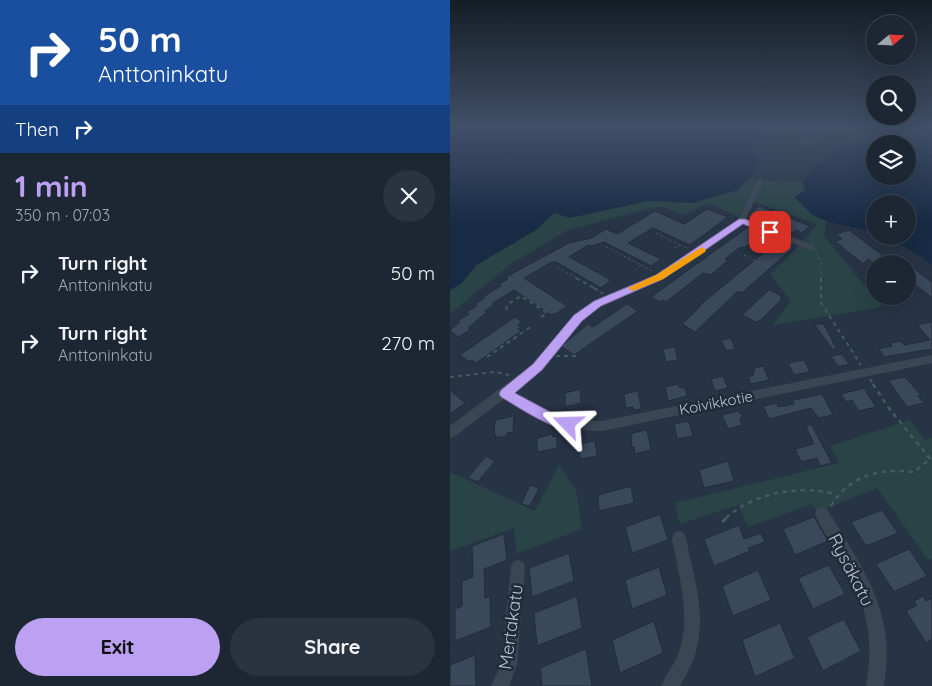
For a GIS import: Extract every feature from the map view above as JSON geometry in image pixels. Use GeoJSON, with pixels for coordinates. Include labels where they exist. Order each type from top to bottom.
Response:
{"type":"FeatureCollection","features":[{"type":"Feature","properties":{"kind":"street"},"geometry":{"type":"LineString","coordinates":[[450,434],[505,394],[537,367],[564,332],[589,309],[659,277],[685,262],[742,220],[761,180]]}},
{"type":"Feature","properties":{"kind":"street"},"geometry":{"type":"LineString","coordinates":[[742,220],[812,248]]}},
{"type":"Feature","properties":{"kind":"street","name":"Koivikkotie"},"geometry":{"type":"LineString","coordinates":[[505,394],[555,420],[584,427],[602,426],[932,359]]}},
{"type":"Feature","properties":{"kind":"street","name":"Rysäkatu"},"geometry":{"type":"LineString","coordinates":[[823,517],[871,600],[878,633],[879,670],[876,686]]}},
{"type":"Feature","properties":{"kind":"street"},"geometry":{"type":"LineString","coordinates":[[670,686],[687,653],[692,637],[692,613],[679,538]]}},
{"type":"Feature","properties":{"kind":"street","name":"Mertakatu"},"geometry":{"type":"LineString","coordinates":[[500,686],[509,664],[518,567]]}},
{"type":"Feature","properties":{"kind":"path"},"geometry":{"type":"LineString","coordinates":[[656,233],[694,252]]}},
{"type":"Feature","properties":{"kind":"path"},"geometry":{"type":"LineString","coordinates":[[675,248],[680,245]]}},
{"type":"Feature","properties":{"kind":"path"},"geometry":{"type":"LineString","coordinates":[[606,247],[658,274]]}},
{"type":"Feature","properties":{"kind":"path"},"geometry":{"type":"LineString","coordinates":[[812,248],[819,258],[822,272],[820,301],[888,408],[931,460],[914,472],[887,470],[851,484],[836,494],[823,517]]}},
{"type":"Feature","properties":{"kind":"path"},"geometry":{"type":"LineString","coordinates":[[744,255],[771,268]]}},
{"type":"Feature","properties":{"kind":"path"},"geometry":{"type":"LineString","coordinates":[[635,270],[641,265]]}},
{"type":"Feature","properties":{"kind":"path"},"geometry":{"type":"LineString","coordinates":[[557,267],[593,290],[607,296]]}},
{"type":"Feature","properties":{"kind":"path"},"geometry":{"type":"LineString","coordinates":[[506,310],[508,304],[521,296],[547,313],[540,318]]}},
{"type":"Feature","properties":{"kind":"path"},"geometry":{"type":"LineString","coordinates":[[487,357],[532,326]]}},
{"type":"Feature","properties":{"kind":"path"},"geometry":{"type":"LineString","coordinates":[[551,356],[578,356]]}},
{"type":"Feature","properties":{"kind":"path"},"geometry":{"type":"LineString","coordinates":[[450,377],[495,372],[517,377]]}},
{"type":"Feature","properties":{"kind":"path"},"geometry":{"type":"LineString","coordinates":[[722,522],[740,506],[780,492],[816,489],[836,494]]}},
{"type":"Feature","properties":{"kind":"green space"},"geometry":{"type":"Polygon","coordinates":[[[715,160],[756,160],[756,170],[747,179],[802,182],[815,166],[825,160],[866,160],[866,180],[807,209],[813,215],[827,221],[824,236],[866,287],[866,305],[880,305],[882,307],[772,325],[791,301],[770,274],[803,242],[817,224],[749,200],[739,217],[708,203],[684,215],[660,206],[568,230],[511,264],[450,314],[450,291],[475,269],[476,265],[516,242],[490,232],[715,160]]]}},
{"type":"Feature","properties":{"kind":"green space"},"geometry":{"type":"Polygon","coordinates":[[[911,420],[924,440],[932,438],[932,559],[928,560],[877,488],[817,512],[812,504],[748,527],[738,505],[680,524],[675,503],[839,463],[830,446],[911,420]]]}},
{"type":"Feature","properties":{"kind":"green space"},"geometry":{"type":"Polygon","coordinates":[[[559,465],[576,489],[582,529],[516,554],[514,528],[450,551],[450,472],[535,511],[559,465]]]}},
{"type":"Feature","properties":{"kind":"water"},"geometry":{"type":"Polygon","coordinates":[[[450,160],[757,160],[756,170],[738,190],[693,203],[648,201],[570,218],[554,213],[536,230],[476,265],[461,284],[450,290],[450,160]]]}},
{"type":"Feature","properties":{"kind":"water"},"geometry":{"type":"Polygon","coordinates":[[[825,160],[866,160],[866,185],[916,185],[916,160],[932,160],[932,266],[923,258],[901,245],[916,245],[916,195],[866,195],[866,231],[821,219],[812,214],[794,197],[805,190],[802,182],[815,166],[825,160]]]}},
{"type":"Feature","properties":{"kind":"building"},"geometry":{"type":"Polygon","coordinates":[[[759,206],[810,226],[802,233],[796,230],[792,233],[772,225],[770,227],[753,217],[756,215],[751,213],[759,206]]]}},
{"type":"Feature","properties":{"kind":"building"},"geometry":{"type":"Polygon","coordinates":[[[707,209],[728,217],[690,245],[653,228],[628,243],[661,259],[651,266],[604,242],[591,246],[588,245],[569,257],[611,280],[601,288],[556,262],[552,262],[524,278],[567,306],[557,313],[551,315],[514,290],[492,304],[494,305],[468,328],[470,330],[458,337],[450,330],[460,322],[457,321],[469,314],[466,312],[477,306],[475,304],[485,298],[483,297],[501,286],[499,284],[508,279],[506,277],[569,243],[591,238],[606,229],[617,234],[655,211],[684,224],[707,209]]]}},
{"type":"Feature","properties":{"kind":"building"},"geometry":{"type":"Polygon","coordinates":[[[748,227],[763,233],[725,259],[728,260],[711,275],[703,273],[666,302],[662,300],[660,302],[651,297],[748,227]]]}},
{"type":"Feature","properties":{"kind":"building"},"geometry":{"type":"Polygon","coordinates":[[[849,230],[866,243],[866,245],[869,245],[882,255],[866,255],[866,261],[863,264],[835,241],[842,239],[836,234],[849,230]]]}},
{"type":"Feature","properties":{"kind":"building"},"geometry":{"type":"Polygon","coordinates":[[[779,240],[794,247],[743,292],[737,292],[695,332],[682,324],[699,306],[779,240]]]}},
{"type":"Feature","properties":{"kind":"building"},"geometry":{"type":"Polygon","coordinates":[[[916,270],[932,282],[932,298],[916,285],[916,270]]]}},
{"type":"Feature","properties":{"kind":"building"},"geometry":{"type":"Polygon","coordinates":[[[769,290],[782,296],[780,298],[782,299],[761,320],[756,322],[742,315],[769,290]]]}},
{"type":"Feature","properties":{"kind":"building"},"geometry":{"type":"Polygon","coordinates":[[[627,304],[638,311],[574,355],[561,346],[588,324],[593,327],[627,304]]]}},
{"type":"Feature","properties":{"kind":"building"},"geometry":{"type":"Polygon","coordinates":[[[515,317],[522,322],[518,325],[521,327],[518,329],[521,331],[482,359],[476,363],[472,360],[469,362],[460,355],[515,317]]]}},
{"type":"Feature","properties":{"kind":"building"},"geometry":{"type":"Polygon","coordinates":[[[932,322],[932,349],[884,357],[879,349],[892,346],[890,343],[901,341],[904,345],[930,340],[917,325],[932,322]]]}},
{"type":"Feature","properties":{"kind":"building"},"geometry":{"type":"Polygon","coordinates":[[[814,324],[824,324],[836,348],[833,350],[814,324]]]}},
{"type":"Feature","properties":{"kind":"building"},"geometry":{"type":"Polygon","coordinates":[[[731,338],[735,349],[726,351],[721,340],[731,338]]]}},
{"type":"Feature","properties":{"kind":"building"},"geometry":{"type":"Polygon","coordinates":[[[675,347],[678,360],[666,362],[663,349],[675,347]]]}},
{"type":"Feature","properties":{"kind":"building"},"geometry":{"type":"Polygon","coordinates":[[[842,354],[849,364],[838,367],[831,356],[842,354]]]}},
{"type":"Feature","properties":{"kind":"building"},"geometry":{"type":"Polygon","coordinates":[[[804,360],[810,372],[794,375],[788,363],[804,360]]]}},
{"type":"Feature","properties":{"kind":"building"},"geometry":{"type":"Polygon","coordinates":[[[763,366],[769,380],[751,384],[748,377],[754,375],[752,371],[755,371],[754,368],[763,366]]]}},
{"type":"Feature","properties":{"kind":"building"},"geometry":{"type":"Polygon","coordinates":[[[723,376],[728,388],[715,391],[711,379],[723,376]]]}},
{"type":"Feature","properties":{"kind":"building"},"geometry":{"type":"Polygon","coordinates":[[[905,377],[921,395],[918,396],[924,403],[907,407],[888,380],[905,377]]]}},
{"type":"Feature","properties":{"kind":"building"},"geometry":{"type":"Polygon","coordinates":[[[678,384],[680,388],[685,387],[687,396],[668,401],[665,387],[678,384]]]}},
{"type":"Feature","properties":{"kind":"building"},"geometry":{"type":"Polygon","coordinates":[[[864,388],[876,407],[859,411],[852,400],[846,402],[841,394],[864,388]]]}},
{"type":"Feature","properties":{"kind":"building"},"geometry":{"type":"Polygon","coordinates":[[[580,389],[581,403],[565,407],[565,393],[580,389]]]}},
{"type":"Feature","properties":{"kind":"building"},"geometry":{"type":"Polygon","coordinates":[[[450,390],[465,403],[450,414],[450,390]]]}},
{"type":"Feature","properties":{"kind":"building"},"geometry":{"type":"Polygon","coordinates":[[[638,391],[641,409],[626,408],[624,394],[638,391]]]}},
{"type":"Feature","properties":{"kind":"building"},"geometry":{"type":"Polygon","coordinates":[[[822,394],[833,415],[819,418],[811,408],[769,419],[763,406],[777,403],[778,407],[794,404],[793,400],[822,394]]]}},
{"type":"Feature","properties":{"kind":"building"},"geometry":{"type":"Polygon","coordinates":[[[737,411],[743,415],[740,420],[742,425],[728,429],[722,415],[737,411]]]}},
{"type":"Feature","properties":{"kind":"building"},"geometry":{"type":"Polygon","coordinates":[[[514,416],[513,432],[496,438],[496,435],[494,435],[495,420],[514,416]]]}},
{"type":"Feature","properties":{"kind":"building"},"geometry":{"type":"Polygon","coordinates":[[[689,421],[693,436],[677,439],[674,424],[689,421]]]}},
{"type":"Feature","properties":{"kind":"building"},"geometry":{"type":"Polygon","coordinates":[[[811,424],[832,463],[820,466],[817,458],[801,462],[795,449],[814,444],[806,427],[811,424]]]}},
{"type":"Feature","properties":{"kind":"building"},"geometry":{"type":"Polygon","coordinates":[[[647,430],[651,450],[635,454],[634,447],[631,447],[632,433],[647,430]]]}},
{"type":"Feature","properties":{"kind":"building"},"geometry":{"type":"Polygon","coordinates":[[[552,434],[553,437],[557,436],[557,448],[537,452],[537,438],[552,434]]]}},
{"type":"Feature","properties":{"kind":"building"},"geometry":{"type":"Polygon","coordinates":[[[595,441],[597,456],[580,459],[579,444],[595,441]]]}},
{"type":"Feature","properties":{"kind":"building"},"geometry":{"type":"Polygon","coordinates":[[[486,456],[495,461],[478,482],[468,478],[486,456]]]}},
{"type":"Feature","properties":{"kind":"building"},"geometry":{"type":"Polygon","coordinates":[[[728,461],[734,481],[704,488],[699,470],[728,461]]]}},
{"type":"Feature","properties":{"kind":"building"},"geometry":{"type":"Polygon","coordinates":[[[530,485],[539,488],[530,506],[521,504],[530,485]]]}},
{"type":"Feature","properties":{"kind":"building"},"geometry":{"type":"Polygon","coordinates":[[[631,486],[634,503],[599,511],[598,495],[631,486]]]}},
{"type":"Feature","properties":{"kind":"building"},"geometry":{"type":"Polygon","coordinates":[[[882,510],[898,533],[866,546],[851,522],[882,510]]]}},
{"type":"Feature","properties":{"kind":"building"},"geometry":{"type":"Polygon","coordinates":[[[660,514],[668,540],[632,553],[625,527],[660,514]]]}},
{"type":"Feature","properties":{"kind":"building"},"geometry":{"type":"Polygon","coordinates":[[[814,517],[828,541],[795,555],[783,529],[814,517]]]}},
{"type":"Feature","properties":{"kind":"building"},"geometry":{"type":"Polygon","coordinates":[[[739,525],[744,539],[761,533],[765,542],[748,548],[750,551],[714,566],[704,539],[739,525]]]}},
{"type":"Feature","properties":{"kind":"building"},"geometry":{"type":"Polygon","coordinates":[[[504,534],[507,560],[484,569],[485,598],[490,596],[491,627],[455,641],[455,609],[462,606],[462,581],[473,577],[472,546],[504,534]]]}},
{"type":"Feature","properties":{"kind":"building"},"geometry":{"type":"Polygon","coordinates":[[[909,549],[927,576],[894,592],[876,564],[909,549]]]}},
{"type":"Feature","properties":{"kind":"building"},"geometry":{"type":"Polygon","coordinates":[[[569,553],[574,581],[532,597],[529,568],[569,553]]]}},
{"type":"Feature","properties":{"kind":"building"},"geometry":{"type":"Polygon","coordinates":[[[829,565],[845,594],[813,609],[798,578],[829,565]]]}},
{"type":"Feature","properties":{"kind":"building"},"geometry":{"type":"Polygon","coordinates":[[[659,567],[667,595],[632,609],[625,580],[659,567]]]}},
{"type":"Feature","properties":{"kind":"building"},"geometry":{"type":"Polygon","coordinates":[[[758,570],[771,600],[733,616],[722,586],[758,570]]]}},
{"type":"Feature","properties":{"kind":"building"},"geometry":{"type":"Polygon","coordinates":[[[577,596],[582,628],[537,646],[534,613],[577,596]]]}},
{"type":"Feature","properties":{"kind":"building"},"geometry":{"type":"Polygon","coordinates":[[[923,596],[926,601],[932,598],[932,639],[926,643],[906,611],[917,605],[914,601],[923,596]]]}},
{"type":"Feature","properties":{"kind":"building"},"geometry":{"type":"Polygon","coordinates":[[[844,619],[861,651],[823,671],[807,637],[844,619]]]}},
{"type":"Feature","properties":{"kind":"building"},"geometry":{"type":"Polygon","coordinates":[[[654,621],[663,653],[620,673],[612,640],[654,621]]]}},
{"type":"Feature","properties":{"kind":"building"},"geometry":{"type":"Polygon","coordinates":[[[780,623],[795,658],[755,677],[742,640],[780,623]]]}},
{"type":"Feature","properties":{"kind":"building"},"geometry":{"type":"Polygon","coordinates":[[[586,649],[592,686],[542,686],[540,668],[586,649]]]}},
{"type":"Feature","properties":{"kind":"building"},"geometry":{"type":"Polygon","coordinates":[[[475,655],[476,686],[450,686],[450,665],[475,655]]]}},
{"type":"Feature","properties":{"kind":"slow traffic"},"geometry":{"type":"LineString","coordinates":[[633,288],[659,277],[702,250]]}},
{"type":"Feature","properties":{"kind":"route"},"geometry":{"type":"LineString","coordinates":[[568,424],[555,420],[505,394],[537,367],[564,332],[578,318],[598,304],[679,266],[742,220],[770,232]]}}]}
